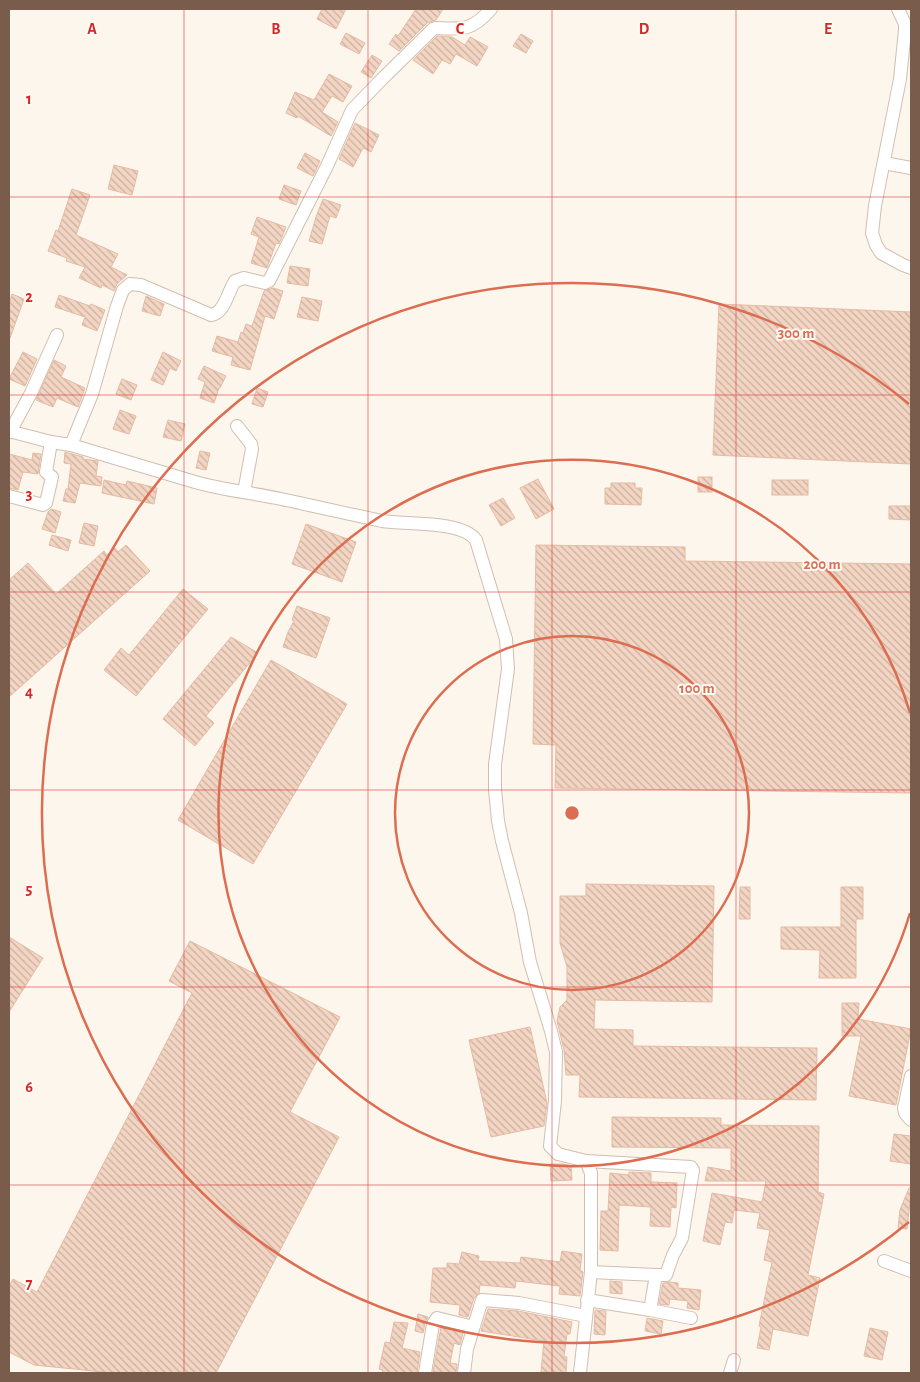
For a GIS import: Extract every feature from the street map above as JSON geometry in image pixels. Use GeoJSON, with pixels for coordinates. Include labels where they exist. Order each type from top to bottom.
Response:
{"type":"FeatureCollection","features":[{"type":"Feature","properties":{"kind":"street"},"geometry":{"type":"LineString","coordinates":[[71,445],[92,394],[112,320],[123,290],[130,284],[141,285],[211,315],[216,314],[228,297],[234,281],[244,278],[265,283],[269,281],[327,166],[352,110],[433,29],[463,29],[471,27],[491,9]]}},
{"type":"Feature","properties":{"kind":"street"},"geometry":{"type":"LineString","coordinates":[[898,10],[911,15]]}},
{"type":"Feature","properties":{"kind":"street"},"geometry":{"type":"LineString","coordinates":[[898,10],[905,30],[900,79],[872,226],[878,249],[885,256],[911,268]]}},
{"type":"Feature","properties":{"kind":"street"},"geometry":{"type":"LineString","coordinates":[[884,163],[911,168]]}},
{"type":"Feature","properties":{"kind":"street"},"geometry":{"type":"LineString","coordinates":[[57,335],[31,393],[10,432],[71,445],[195,482],[392,522],[457,528],[473,535],[476,540],[506,639],[508,669],[495,764],[495,789],[498,821],[521,913],[530,962],[555,1046],[557,1061],[550,1146],[558,1154],[586,1161],[693,1168],[682,1238],[672,1255],[667,1273],[663,1276],[656,1276],[591,1272]]}},
{"type":"Feature","properties":{"kind":"street"},"geometry":{"type":"LineString","coordinates":[[237,426],[251,444],[252,449],[244,492]]}},
{"type":"Feature","properties":{"kind":"street"},"geometry":{"type":"LineString","coordinates":[[9,496],[43,505],[46,503],[52,477],[46,472],[51,442]]}},
{"type":"Feature","properties":{"kind":"street"},"geometry":{"type":"LineString","coordinates":[[911,1076],[904,1108],[905,1113],[911,1120]]}},
{"type":"Feature","properties":{"kind":"street"},"geometry":{"type":"LineString","coordinates":[[580,1373],[591,1272],[591,1173],[586,1161]]}},
{"type":"Feature","properties":{"kind":"street"},"geometry":{"type":"LineString","coordinates":[[884,1261],[911,1271]]}},
{"type":"Feature","properties":{"kind":"street"},"geometry":{"type":"LineString","coordinates":[[650,1310],[656,1276]]}},
{"type":"Feature","properties":{"kind":"street"},"geometry":{"type":"LineString","coordinates":[[464,1373],[473,1325],[481,1301],[484,1299],[519,1303],[586,1316]]}},
{"type":"Feature","properties":{"kind":"street"},"geometry":{"type":"LineString","coordinates":[[587,1300],[691,1318]]}},
{"type":"Feature","properties":{"kind":"street"},"geometry":{"type":"LineString","coordinates":[[425,1373],[435,1321],[438,1318],[470,1326],[473,1325]]}},
{"type":"Feature","properties":{"kind":"street"},"geometry":{"type":"LineString","coordinates":[[730,1373],[734,1360]]}},
{"type":"Feature","properties":{"kind":"building"},"geometry":{"type":"Polygon","coordinates":[[[322,9],[346,9],[336,29],[317,19],[322,9]]]}},
{"type":"Feature","properties":{"kind":"building"},"geometry":{"type":"Polygon","coordinates":[[[416,9],[443,9],[436,20],[427,23],[399,51],[389,44],[396,34],[398,36],[416,9]]]}},
{"type":"Feature","properties":{"kind":"building"},"geometry":{"type":"Polygon","coordinates":[[[346,33],[365,43],[359,54],[340,44],[346,33]]]}},
{"type":"Feature","properties":{"kind":"building"},"geometry":{"type":"Polygon","coordinates":[[[521,34],[533,41],[526,53],[513,46],[521,34]]]}},
{"type":"Feature","properties":{"kind":"building"},"geometry":{"type":"Polygon","coordinates":[[[437,36],[452,37],[465,45],[470,37],[488,47],[477,66],[456,54],[450,64],[442,60],[433,74],[413,60],[437,36]]]}},
{"type":"Feature","properties":{"kind":"building"},"geometry":{"type":"Polygon","coordinates":[[[372,55],[382,61],[371,78],[361,72],[372,55]]]}},
{"type":"Feature","properties":{"kind":"building"},"geometry":{"type":"Polygon","coordinates":[[[329,74],[352,86],[343,102],[332,96],[322,112],[338,122],[331,136],[298,116],[297,118],[286,113],[295,92],[314,100],[329,74]]]}},
{"type":"Feature","properties":{"kind":"building"},"geometry":{"type":"Polygon","coordinates":[[[355,123],[379,135],[371,152],[363,148],[353,167],[339,159],[355,123]]]}},
{"type":"Feature","properties":{"kind":"building"},"geometry":{"type":"Polygon","coordinates":[[[305,153],[320,161],[313,176],[297,168],[305,153]]]}},
{"type":"Feature","properties":{"kind":"building"},"geometry":{"type":"Polygon","coordinates":[[[114,165],[138,171],[132,195],[108,189],[114,165]]]}},
{"type":"Feature","properties":{"kind":"building"},"geometry":{"type":"Polygon","coordinates":[[[284,185],[301,191],[296,205],[279,199],[284,185]]]}},
{"type":"Feature","properties":{"kind":"building"},"geometry":{"type":"Polygon","coordinates":[[[72,189],[90,195],[76,235],[118,254],[111,267],[127,275],[117,284],[114,291],[102,285],[101,288],[79,278],[85,267],[66,261],[67,258],[48,251],[56,230],[58,231],[72,189]]]}},
{"type":"Feature","properties":{"kind":"building"},"geometry":{"type":"Polygon","coordinates":[[[323,199],[341,205],[336,218],[330,216],[322,244],[309,241],[323,199]]]}},
{"type":"Feature","properties":{"kind":"building"},"geometry":{"type":"Polygon","coordinates":[[[257,217],[286,227],[279,244],[276,243],[267,268],[251,263],[259,237],[251,234],[257,217]]]}},
{"type":"Feature","properties":{"kind":"building"},"geometry":{"type":"Polygon","coordinates":[[[290,266],[310,269],[308,286],[287,283],[290,266]]]}},
{"type":"Feature","properties":{"kind":"building"},"geometry":{"type":"Polygon","coordinates":[[[273,288],[283,291],[274,319],[265,316],[250,370],[231,365],[233,357],[212,351],[217,336],[238,342],[246,324],[252,326],[264,291],[273,288]]]}},
{"type":"Feature","properties":{"kind":"building"},"geometry":{"type":"Polygon","coordinates":[[[12,294],[24,299],[10,338],[9,304],[12,294]]]}},
{"type":"Feature","properties":{"kind":"building"},"geometry":{"type":"Polygon","coordinates":[[[59,295],[105,310],[97,331],[82,325],[85,317],[55,307],[59,295]]]}},
{"type":"Feature","properties":{"kind":"building"},"geometry":{"type":"Polygon","coordinates":[[[146,296],[164,304],[160,316],[142,311],[146,296]]]}},
{"type":"Feature","properties":{"kind":"building"},"geometry":{"type":"Polygon","coordinates":[[[302,297],[322,301],[318,321],[297,317],[302,297]]]}},
{"type":"Feature","properties":{"kind":"building"},"geometry":{"type":"Polygon","coordinates":[[[719,304],[911,312],[911,464],[713,455],[719,304]]]}},
{"type":"Feature","properties":{"kind":"building"},"geometry":{"type":"Polygon","coordinates":[[[23,352],[37,359],[25,386],[9,379],[23,352]]]}},
{"type":"Feature","properties":{"kind":"building"},"geometry":{"type":"Polygon","coordinates":[[[163,352],[181,361],[176,371],[170,368],[163,385],[151,380],[163,352]]]}},
{"type":"Feature","properties":{"kind":"building"},"geometry":{"type":"Polygon","coordinates":[[[54,360],[66,366],[61,377],[85,388],[78,407],[57,398],[53,407],[36,400],[54,360]]]}},
{"type":"Feature","properties":{"kind":"building"},"geometry":{"type":"Polygon","coordinates":[[[204,366],[226,376],[219,388],[214,403],[200,398],[205,382],[198,379],[204,366]]]}},
{"type":"Feature","properties":{"kind":"building"},"geometry":{"type":"Polygon","coordinates":[[[122,379],[137,385],[131,400],[116,394],[122,379]]]}},
{"type":"Feature","properties":{"kind":"building"},"geometry":{"type":"Polygon","coordinates":[[[257,388],[268,392],[263,407],[252,404],[257,388]]]}},
{"type":"Feature","properties":{"kind":"building"},"geometry":{"type":"Polygon","coordinates":[[[120,410],[136,416],[129,434],[113,429],[120,410]]]}},
{"type":"Feature","properties":{"kind":"building"},"geometry":{"type":"Polygon","coordinates":[[[168,420],[185,424],[181,441],[163,437],[168,420]]]}},
{"type":"Feature","properties":{"kind":"building"},"geometry":{"type":"Polygon","coordinates":[[[200,451],[210,453],[206,470],[196,468],[200,451]]]}},
{"type":"Feature","properties":{"kind":"building"},"geometry":{"type":"Polygon","coordinates":[[[65,452],[83,457],[83,459],[98,461],[96,476],[102,477],[101,486],[80,483],[75,503],[63,501],[66,489],[68,489],[71,464],[64,463],[65,452]]]}},
{"type":"Feature","properties":{"kind":"building"},"geometry":{"type":"Polygon","coordinates":[[[33,453],[41,454],[38,474],[23,472],[18,490],[9,488],[9,454],[32,460],[33,453]]]}},
{"type":"Feature","properties":{"kind":"building"},"geometry":{"type":"Polygon","coordinates":[[[698,477],[712,477],[712,492],[698,492],[698,477]]]}},
{"type":"Feature","properties":{"kind":"building"},"geometry":{"type":"Polygon","coordinates":[[[538,479],[554,509],[536,519],[520,488],[538,479]]]}},
{"type":"Feature","properties":{"kind":"building"},"geometry":{"type":"Polygon","coordinates":[[[104,480],[126,485],[127,481],[157,488],[154,504],[102,493],[104,480]]]}},
{"type":"Feature","properties":{"kind":"building"},"geometry":{"type":"Polygon","coordinates":[[[772,480],[808,480],[808,495],[772,495],[772,480]]]}},
{"type":"Feature","properties":{"kind":"building"},"geometry":{"type":"Polygon","coordinates":[[[611,483],[635,483],[635,488],[642,488],[641,505],[605,504],[605,488],[611,488],[611,483]]]}},
{"type":"Feature","properties":{"kind":"building"},"geometry":{"type":"Polygon","coordinates":[[[503,498],[515,518],[501,526],[489,505],[503,498]]]}},
{"type":"Feature","properties":{"kind":"building"},"geometry":{"type":"Polygon","coordinates":[[[889,506],[911,506],[911,520],[889,519],[889,506]]]}},
{"type":"Feature","properties":{"kind":"building"},"geometry":{"type":"Polygon","coordinates":[[[51,509],[61,512],[55,533],[42,529],[48,512],[51,509]]]}},
{"type":"Feature","properties":{"kind":"building"},"geometry":{"type":"Polygon","coordinates":[[[84,523],[98,526],[94,546],[79,543],[84,523]]]}},
{"type":"Feature","properties":{"kind":"building"},"geometry":{"type":"Polygon","coordinates":[[[306,524],[356,542],[342,582],[292,564],[306,524]]]}},
{"type":"Feature","properties":{"kind":"building"},"geometry":{"type":"Polygon","coordinates":[[[52,535],[71,540],[68,551],[49,545],[52,535]]]}},
{"type":"Feature","properties":{"kind":"building"},"geometry":{"type":"Polygon","coordinates":[[[126,545],[150,571],[9,697],[9,580],[28,563],[56,594],[104,551],[107,555],[115,548],[118,552],[126,545]]]}},
{"type":"Feature","properties":{"kind":"building"},"geometry":{"type":"Polygon","coordinates":[[[536,545],[685,547],[685,561],[911,564],[911,793],[555,788],[556,745],[533,744],[536,545]]]}},
{"type":"Feature","properties":{"kind":"building"},"geometry":{"type":"Polygon","coordinates":[[[183,589],[208,609],[136,696],[104,670],[121,648],[129,655],[183,589]]]}},
{"type":"Feature","properties":{"kind":"building"},"geometry":{"type":"Polygon","coordinates":[[[297,606],[330,618],[316,658],[283,647],[294,621],[292,620],[297,606]]]}},
{"type":"Feature","properties":{"kind":"building"},"geometry":{"type":"Polygon","coordinates":[[[231,637],[258,653],[206,716],[214,723],[195,746],[163,719],[231,637]]]}},
{"type":"Feature","properties":{"kind":"building"},"geometry":{"type":"Polygon","coordinates":[[[271,660],[347,704],[253,864],[178,820],[271,660]]]}},
{"type":"Feature","properties":{"kind":"building"},"geometry":{"type":"Polygon","coordinates":[[[586,884],[714,886],[712,1002],[595,1000],[594,1029],[633,1030],[633,1046],[817,1048],[816,1100],[579,1097],[580,1075],[566,1075],[564,1050],[557,1021],[560,1007],[567,1000],[567,967],[560,943],[560,896],[586,896],[586,884]]]}},
{"type":"Feature","properties":{"kind":"building"},"geometry":{"type":"Polygon","coordinates":[[[740,887],[750,887],[750,919],[739,919],[740,887]]]}},
{"type":"Feature","properties":{"kind":"building"},"geometry":{"type":"Polygon","coordinates":[[[841,887],[863,887],[863,919],[856,919],[856,978],[819,978],[820,950],[781,949],[781,927],[841,927],[841,887]]]}},
{"type":"Feature","properties":{"kind":"building"},"geometry":{"type":"Polygon","coordinates":[[[9,937],[43,958],[9,1012],[9,937]]]}},
{"type":"Feature","properties":{"kind":"building"},"geometry":{"type":"Polygon","coordinates":[[[190,941],[340,1017],[290,1112],[339,1137],[216,1373],[113,1373],[34,1365],[9,1352],[9,1287],[13,1279],[37,1292],[192,993],[169,981],[190,941]]]}},
{"type":"Feature","properties":{"kind":"building"},"geometry":{"type":"Polygon","coordinates":[[[842,1003],[859,1003],[858,1019],[911,1029],[896,1105],[849,1096],[861,1036],[842,1036],[842,1003]]]}},
{"type":"Feature","properties":{"kind":"building"},"geometry":{"type":"Polygon","coordinates":[[[530,1027],[547,1103],[544,1126],[491,1137],[469,1040],[530,1027]]]}},
{"type":"Feature","properties":{"kind":"building"},"geometry":{"type":"Polygon","coordinates":[[[612,1117],[721,1118],[721,1125],[819,1126],[818,1192],[824,1194],[808,1275],[820,1278],[808,1336],[773,1329],[769,1350],[757,1348],[761,1327],[759,1326],[772,1262],[764,1260],[770,1230],[757,1228],[760,1213],[734,1210],[732,1223],[725,1222],[720,1245],[703,1241],[712,1193],[762,1202],[766,1181],[705,1181],[708,1167],[731,1171],[731,1148],[612,1147],[612,1117]]]}},
{"type":"Feature","properties":{"kind":"building"},"geometry":{"type":"Polygon","coordinates":[[[894,1134],[911,1136],[911,1164],[890,1161],[894,1134]]]}},
{"type":"Feature","properties":{"kind":"building"},"geometry":{"type":"Polygon","coordinates":[[[550,1164],[571,1166],[572,1180],[551,1181],[550,1164]]]}},
{"type":"Feature","properties":{"kind":"building"},"geometry":{"type":"Polygon","coordinates":[[[629,1172],[651,1173],[651,1182],[677,1183],[676,1208],[671,1207],[670,1227],[650,1226],[651,1207],[619,1205],[618,1251],[600,1250],[601,1211],[608,1211],[610,1173],[629,1175],[629,1172]]]}},
{"type":"Feature","properties":{"kind":"building"},"geometry":{"type":"Polygon","coordinates":[[[909,1188],[911,1188],[911,1193],[907,1229],[898,1228],[900,1210],[909,1188]]]}},
{"type":"Feature","properties":{"kind":"building"},"geometry":{"type":"Polygon","coordinates":[[[562,1251],[582,1254],[580,1270],[583,1272],[580,1296],[559,1294],[560,1286],[516,1281],[515,1288],[480,1285],[479,1293],[474,1298],[468,1317],[459,1315],[460,1305],[430,1302],[433,1268],[447,1268],[447,1263],[459,1264],[462,1252],[479,1256],[478,1261],[520,1263],[521,1257],[560,1262],[562,1251]]]}},
{"type":"Feature","properties":{"kind":"building"},"geometry":{"type":"Polygon","coordinates":[[[610,1281],[622,1282],[622,1294],[610,1293],[610,1281]]]}},
{"type":"Feature","properties":{"kind":"building"},"geometry":{"type":"Polygon","coordinates":[[[663,1283],[678,1283],[678,1288],[701,1290],[699,1310],[687,1308],[688,1301],[670,1299],[669,1305],[659,1304],[663,1283]]]}},
{"type":"Feature","properties":{"kind":"building"},"geometry":{"type":"Polygon","coordinates":[[[488,1309],[518,1311],[572,1322],[570,1334],[567,1334],[564,1357],[567,1357],[566,1373],[541,1372],[544,1341],[481,1331],[488,1309]]]}},
{"type":"Feature","properties":{"kind":"building"},"geometry":{"type":"Polygon","coordinates":[[[595,1310],[606,1311],[605,1335],[594,1334],[595,1310]]]}},
{"type":"Feature","properties":{"kind":"building"},"geometry":{"type":"Polygon","coordinates":[[[418,1314],[428,1317],[423,1333],[415,1331],[418,1314]]]}},
{"type":"Feature","properties":{"kind":"building"},"geometry":{"type":"Polygon","coordinates":[[[647,1318],[663,1321],[661,1334],[645,1331],[647,1318]]]}},
{"type":"Feature","properties":{"kind":"building"},"geometry":{"type":"Polygon","coordinates":[[[394,1322],[408,1323],[402,1348],[420,1352],[417,1373],[382,1373],[383,1370],[379,1369],[385,1342],[390,1343],[394,1322]]]}},
{"type":"Feature","properties":{"kind":"building"},"geometry":{"type":"Polygon","coordinates":[[[441,1327],[463,1333],[460,1345],[454,1343],[450,1363],[457,1364],[456,1373],[433,1372],[441,1327]]]}},
{"type":"Feature","properties":{"kind":"building"},"geometry":{"type":"Polygon","coordinates":[[[870,1328],[888,1332],[882,1360],[864,1356],[870,1328]]]}}]}
